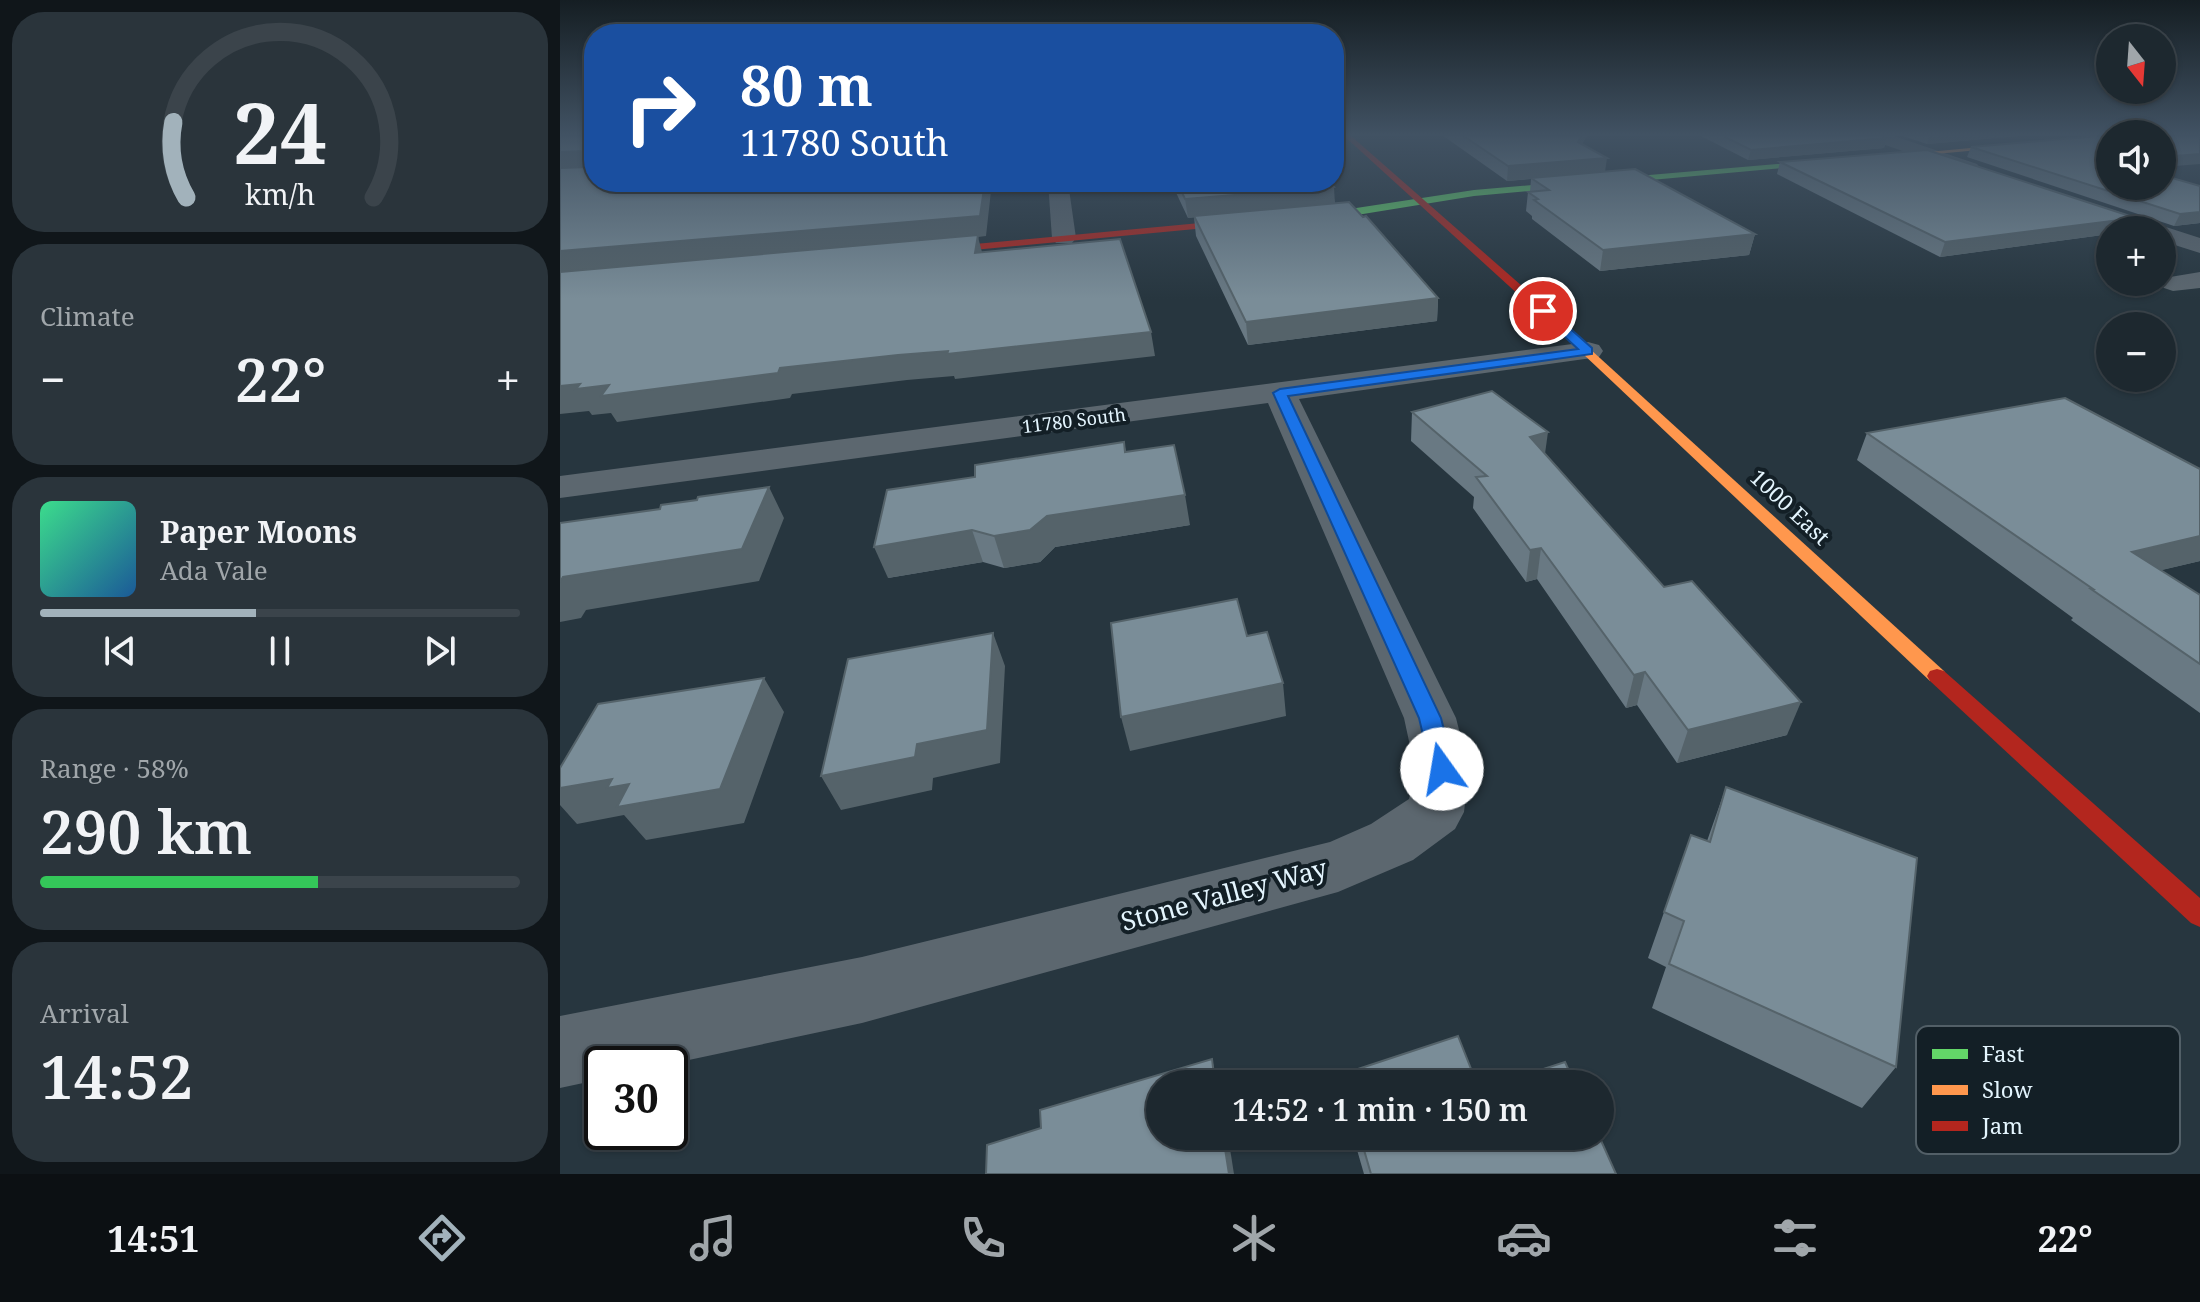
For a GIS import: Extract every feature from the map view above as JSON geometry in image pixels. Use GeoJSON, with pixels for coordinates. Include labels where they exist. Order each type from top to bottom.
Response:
{"type":"FeatureCollection","features":[{"type":"Feature","properties":{"kind":"street","name":"1000 East"},"geometry":{"type":"LineString","coordinates":[[1409,190],[2200,915]]}},
{"type":"Feature","properties":{"kind":"street"},"geometry":{"type":"LineString","coordinates":[[907,253],[1363,211],[1509,190]]}},
{"type":"Feature","properties":{"kind":"street"},"geometry":{"type":"LineString","coordinates":[[1059,192],[1064,238]]}},
{"type":"Feature","properties":{"kind":"street"},"geometry":{"type":"LineString","coordinates":[[2051,195],[2113,216]]}},
{"type":"Feature","properties":{"kind":"street"},"geometry":{"type":"LineString","coordinates":[[2176,238],[2200,246]]}},
{"type":"Feature","properties":{"kind":"street"},"geometry":{"type":"LineString","coordinates":[[2176,283],[2200,280]]}},
{"type":"Feature","properties":{"kind":"street","name":"11780 South"},"geometry":{"type":"LineString","coordinates":[[560,487],[1588,351]]}},
{"type":"Feature","properties":{"kind":"street","name":"Stone Valley Way"},"geometry":{"type":"LineString","coordinates":[[560,1052],[862,990],[1338,866],[1392,842],[1435,812],[1442,769],[1430,718],[1280,393]]}},
{"type":"Feature","properties":{"kind":"building"},"geometry":{"type":"Polygon","coordinates":[[[560,190],[984,192],[980,216],[560,251],[560,190]]]}},
{"type":"Feature","properties":{"kind":"building"},"geometry":{"type":"Polygon","coordinates":[[[1673,190],[1755,234],[1603,250],[1534,200],[1538,199],[1528,192],[1673,190]]]}},
{"type":"Feature","properties":{"kind":"building"},"geometry":{"type":"Polygon","coordinates":[[[1837,190],[2049,190],[2130,216],[2096,216],[2096,223],[1945,242],[1837,190]]]}},
{"type":"Feature","properties":{"kind":"building"},"geometry":{"type":"Polygon","coordinates":[[[2176,190],[2200,190],[2200,212],[2180,214],[2136,200],[2176,200],[2176,190]]]}},
{"type":"Feature","properties":{"kind":"building"},"geometry":{"type":"Polygon","coordinates":[[[1182,192],[1272,192],[1185,199],[1182,192]]]}},
{"type":"Feature","properties":{"kind":"building"},"geometry":{"type":"Polygon","coordinates":[[[1349,202],[1363,217],[1366,216],[1438,298],[1246,322],[1194,216],[1349,202]]]}},
{"type":"Feature","properties":{"kind":"building"},"geometry":{"type":"Polygon","coordinates":[[[978,235],[975,253],[1120,239],[1151,332],[780,368],[778,373],[601,396],[609,385],[576,389],[580,384],[560,386],[560,272],[978,235]]]}},
{"type":"Feature","properties":{"kind":"building"},"geometry":{"type":"Polygon","coordinates":[[[1492,391],[1548,432],[1530,437],[1664,587],[1692,581],[1801,702],[1688,730],[1645,672],[1634,675],[1541,548],[1530,550],[1476,477],[1487,476],[1412,412],[1492,391]]]}},
{"type":"Feature","properties":{"kind":"building"},"geometry":{"type":"Polygon","coordinates":[[[2065,398],[2200,469],[2200,536],[2132,552],[2200,595],[2200,664],[1867,433],[2065,398]]]}},
{"type":"Feature","properties":{"kind":"building"},"geometry":{"type":"Polygon","coordinates":[[[1124,442],[1125,452],[1174,445],[1185,495],[1047,516],[1030,530],[994,536],[972,530],[874,547],[887,490],[975,477],[975,465],[1124,442]]]}},
{"type":"Feature","properties":{"kind":"building"},"geometry":{"type":"Polygon","coordinates":[[[769,487],[742,549],[563,577],[560,582],[560,523],[660,509],[661,505],[697,500],[698,497],[769,487]]]}},
{"type":"Feature","properties":{"kind":"building"},"geometry":{"type":"Polygon","coordinates":[[[1237,599],[1247,636],[1267,632],[1283,683],[1121,717],[1111,623],[1237,599]]]}},
{"type":"Feature","properties":{"kind":"building"},"geometry":{"type":"Polygon","coordinates":[[[993,633],[987,730],[917,744],[915,757],[821,776],[848,659],[993,633]]]}},
{"type":"Feature","properties":{"kind":"building"},"geometry":{"type":"Polygon","coordinates":[[[764,678],[720,789],[617,807],[629,784],[607,788],[612,779],[560,788],[560,768],[598,704],[764,678]]]}},
{"type":"Feature","properties":{"kind":"building"},"geometry":{"type":"Polygon","coordinates":[[[1726,787],[1917,858],[1896,1067],[1669,964],[1684,921],[1664,912],[1691,835],[1710,842],[1726,787]]]}},
{"type":"Feature","properties":{"kind":"building"},"geometry":{"type":"Polygon","coordinates":[[[1458,1036],[1471,1070],[1355,1070],[1458,1036]]]}},
{"type":"Feature","properties":{"kind":"building"},"geometry":{"type":"Polygon","coordinates":[[[1212,1059],[1213,1070],[1175,1070],[1212,1059]]]}},
{"type":"Feature","properties":{"kind":"building"},"geometry":{"type":"Polygon","coordinates":[[[1565,1062],[1569,1070],[1540,1070],[1565,1062]]]}},
{"type":"Feature","properties":{"kind":"building"},"geometry":{"type":"Polygon","coordinates":[[[1146,1079],[1146,1150],[1225,1150],[1229,1174],[986,1174],[987,1145],[1041,1128],[1040,1110],[1146,1079]]]}},
{"type":"Feature","properties":{"kind":"building"},"geometry":{"type":"Polygon","coordinates":[[[1364,1150],[1605,1150],[1616,1174],[1371,1174],[1364,1150]]]}},
{"type":"Feature","properties":{"kind":"traffic: fast"},"geometry":{"type":"LineString","coordinates":[[1308,216],[1510,190]]}},
{"type":"Feature","properties":{"kind":"traffic: slow"},"geometry":{"type":"LineString","coordinates":[[1568,333],[1937,676]]}},
{"type":"Feature","properties":{"kind":"traffic: jam"},"geometry":{"type":"LineString","coordinates":[[1407,190],[1568,333]]}},
{"type":"Feature","properties":{"kind":"traffic: jam"},"geometry":{"type":"LineString","coordinates":[[921,252],[1308,216]]}},
{"type":"Feature","properties":{"kind":"traffic: jam"},"geometry":{"type":"LineString","coordinates":[[1937,676],[2200,915]]}},
{"type":"Feature","properties":{"kind":"route"},"geometry":{"type":"LineString","coordinates":[[1442,769],[1430,718],[1280,393],[1588,351],[1543,311]]}}]}
